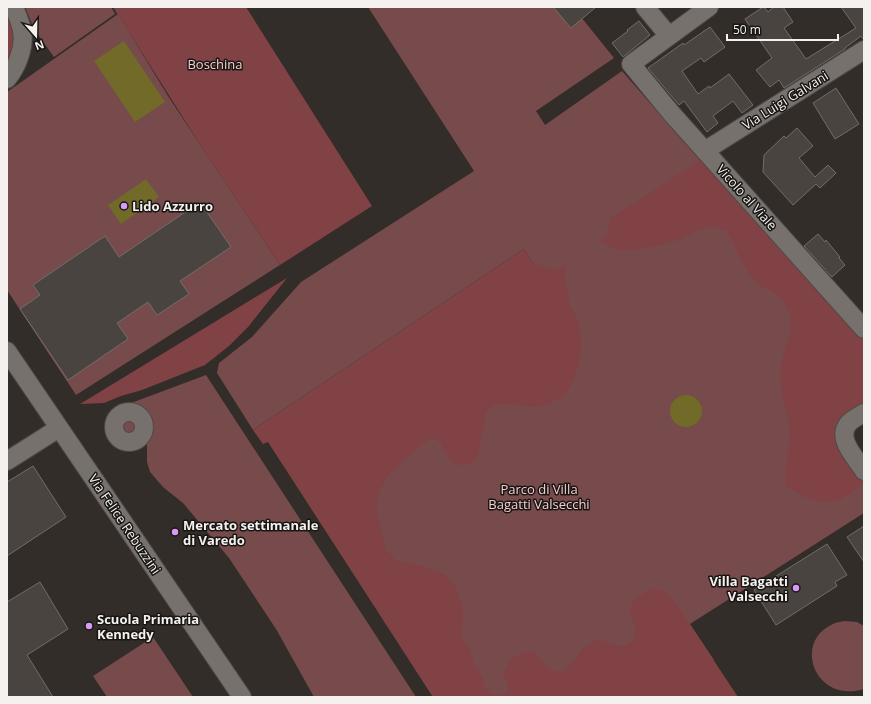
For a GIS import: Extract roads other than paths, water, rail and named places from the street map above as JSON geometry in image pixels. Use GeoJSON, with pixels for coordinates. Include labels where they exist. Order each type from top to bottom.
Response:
{"type":"FeatureCollection","features":[{"type":"Feature","properties":{"kind":"street"},"geometry":{"type":"LineString","coordinates":[[7,79],[15,68],[22,44],[23,33],[14,7]]}},
{"type":"Feature","properties":{"kind":"street"},"geometry":{"type":"LineString","coordinates":[[645,7],[668,36],[709,7]]}},
{"type":"Feature","properties":{"kind":"street","name":"Vicolo al Viale"},"geometry":{"type":"LineString","coordinates":[[668,36],[631,64],[672,114],[706,150],[864,329]]}},
{"type":"Feature","properties":{"kind":"street","name":"Via Luigi Galvani"},"geometry":{"type":"LineString","coordinates":[[706,150],[864,50]]}},
{"type":"Feature","properties":{"kind":"street","name":"Via Felice Rebuzzini"},"geometry":{"type":"LineString","coordinates":[[7,351],[242,697]]}},
{"type":"Feature","properties":{"kind":"street"},"geometry":{"type":"LineString","coordinates":[[864,413],[849,423],[844,436],[846,444],[864,471]]}},
{"type":"Feature","properties":{"kind":"street"},"geometry":{"type":"LineString","coordinates":[[7,461],[59,428]]}},
{"type":"Feature","properties":{"kind":"place","name":"Lido Azzurro"},"geometry":{"type":"Point","coordinates":[124,206]}},
{"type":"Feature","properties":{"kind":"place","name":"Mercato settimanale di Varedo"},"geometry":{"type":"Point","coordinates":[175,532]}},
{"type":"Feature","properties":{"kind":"place","name":"Villa Bagatti Valsecchi"},"geometry":{"type":"Point","coordinates":[796,588]}},
{"type":"Feature","properties":{"kind":"place","name":"Scuola Primaria Kennedy"},"geometry":{"type":"Point","coordinates":[89,626]}},
{"type":"Feature","properties":{"kind":"park label","name":"Boschina"},"geometry":{"type":"Point","coordinates":[215,64]}},
{"type":"Feature","properties":{"kind":"park label","name":"Parco di Villa Bagatti Valsecchi"},"geometry":{"type":"Point","coordinates":[539,496]}}]}
